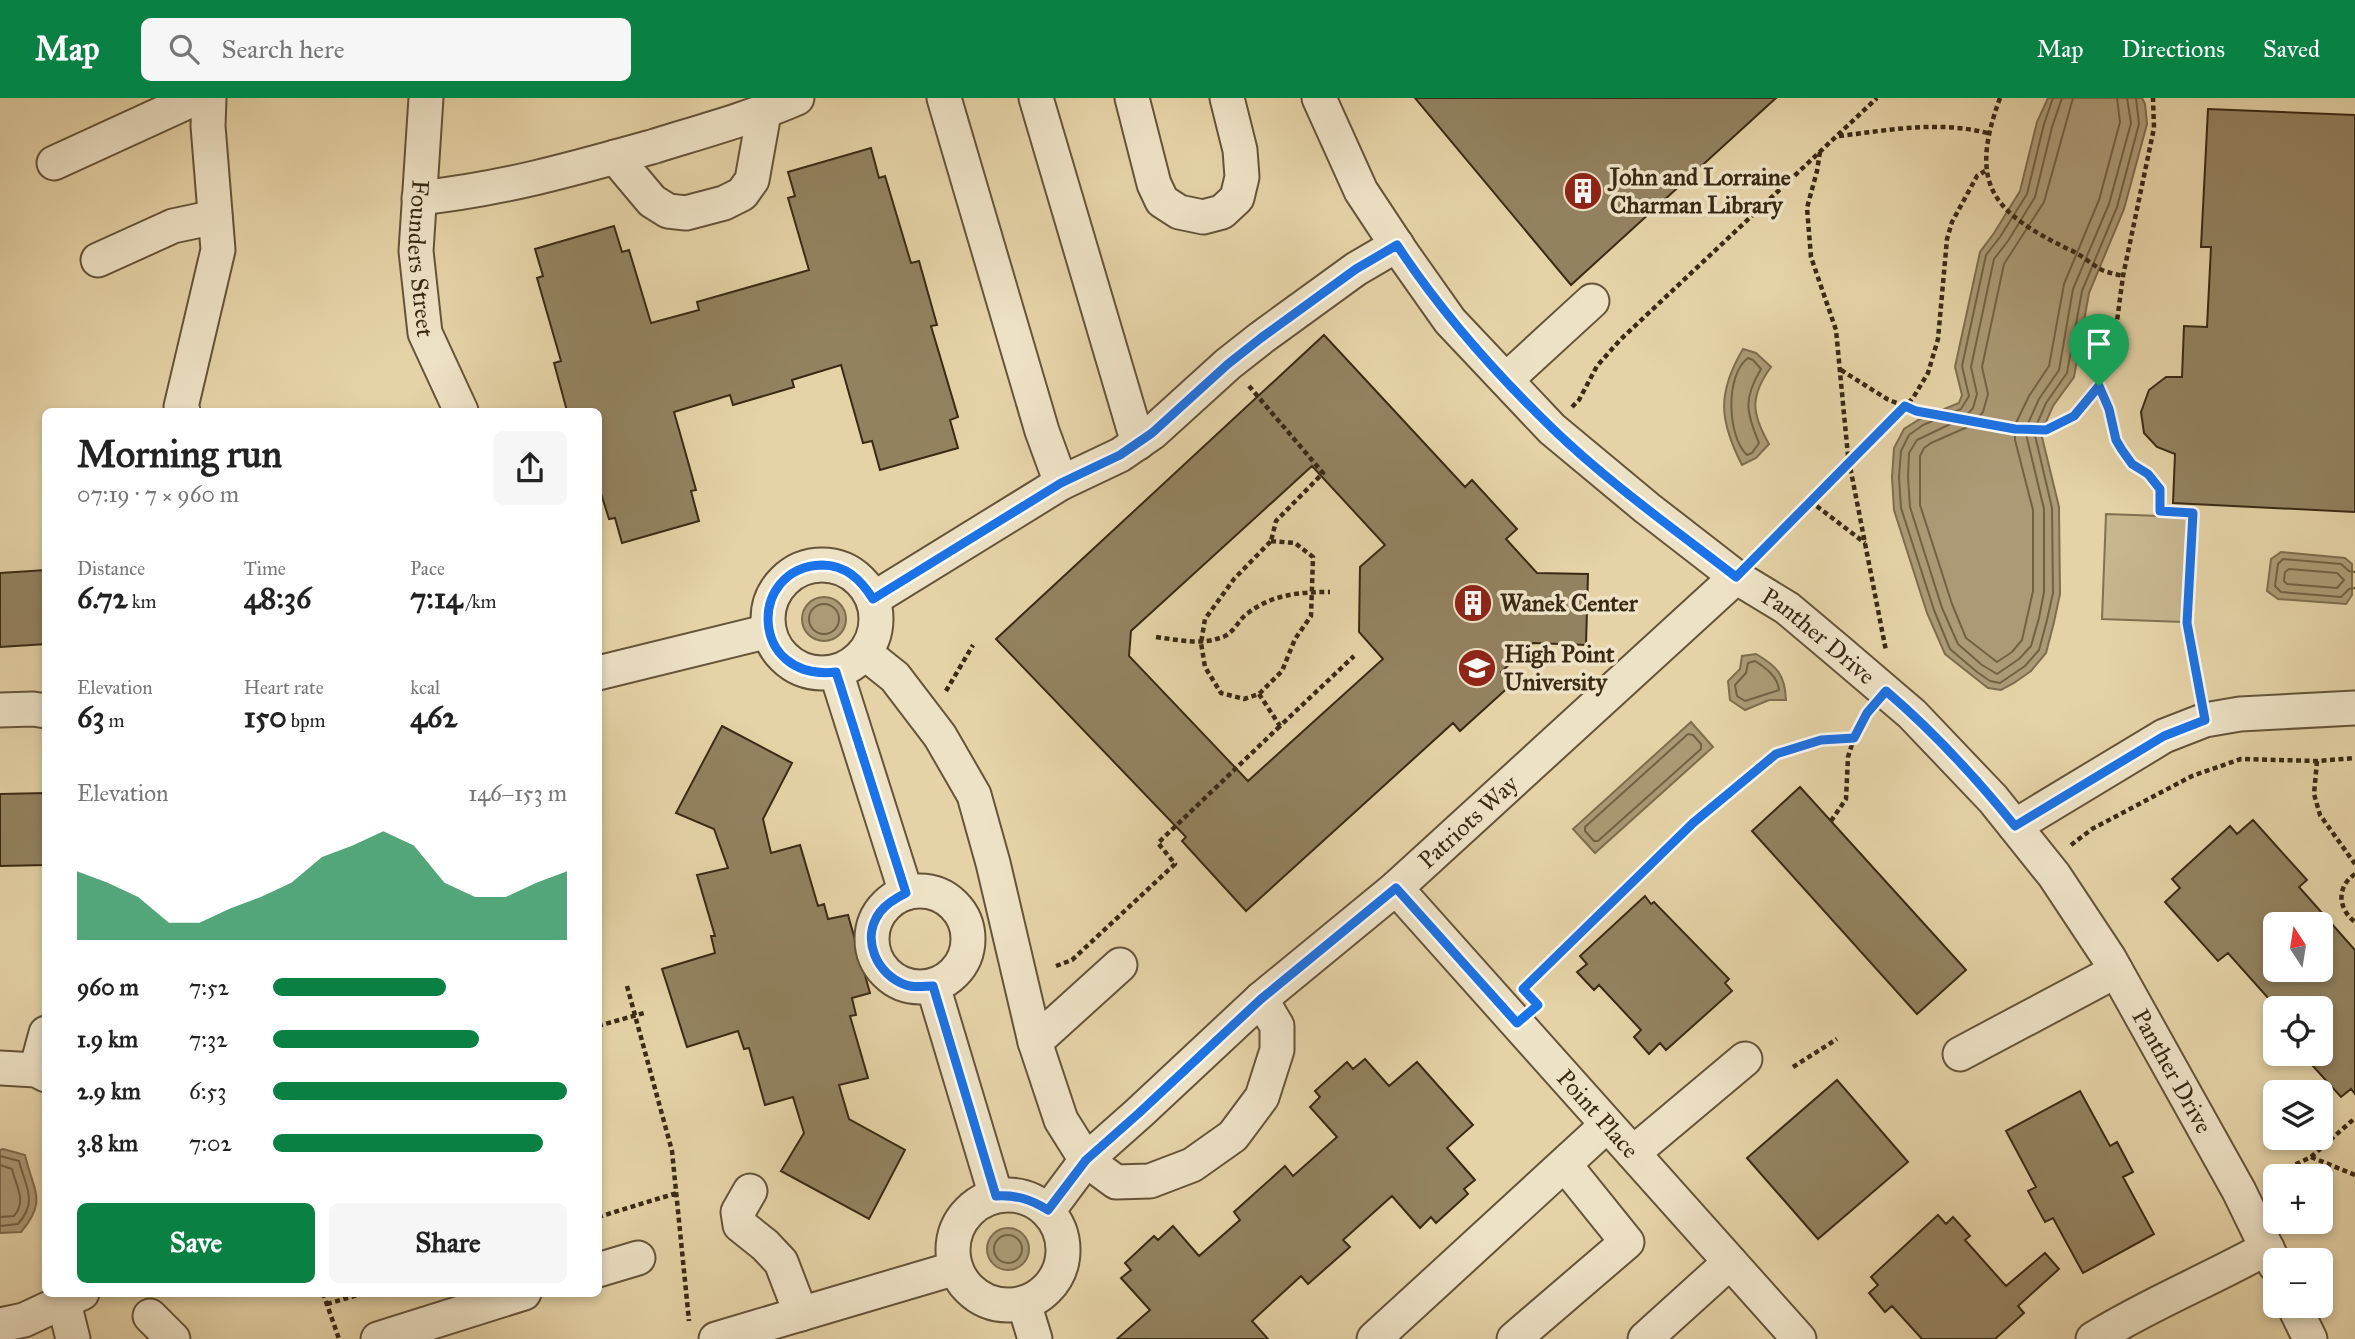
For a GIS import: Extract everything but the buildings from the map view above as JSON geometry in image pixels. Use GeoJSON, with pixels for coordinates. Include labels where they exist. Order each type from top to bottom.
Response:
{"type":"FeatureCollection","features":[{"type":"Feature","properties":{"kind":"street"},"geometry":{"type":"LineString","coordinates":[[54,163],[195,98]]}},
{"type":"Feature","properties":{"kind":"street"},"geometry":{"type":"LineString","coordinates":[[182,408],[218,250],[208,126],[209,98]]}},
{"type":"Feature","properties":{"kind":"street","name":"Founders Street"},"geometry":{"type":"LineString","coordinates":[[426,98],[416,251],[425,333],[460,408]]}},
{"type":"Feature","properties":{"kind":"street"},"geometry":{"type":"LineString","coordinates":[[419,198],[507,186],[764,113],[797,98]]}},
{"type":"Feature","properties":{"kind":"street"},"geometry":{"type":"LineString","coordinates":[[944,98],[1042,431],[1061,483]]}},
{"type":"Feature","properties":{"kind":"street"},"geometry":{"type":"LineString","coordinates":[[1036,98],[1138,443]]}},
{"type":"Feature","properties":{"kind":"street"},"geometry":{"type":"LineString","coordinates":[[1132,98],[1154,184],[1162,201],[1179,212],[1203,217],[1222,212],[1237,198],[1242,177],[1240,150],[1227,98]]}},
{"type":"Feature","properties":{"kind":"street","name":"Panther Drive"},"geometry":{"type":"LineString","coordinates":[[1319,98],[1361,191],[1450,321],[1552,429],[1736,577],[1787,608],[1886,691],[1912,714],[1993,799],[2045,864],[2116,971],[2239,1191],[2267,1248]]}},
{"type":"Feature","properties":{"kind":"street"},"geometry":{"type":"LineString","coordinates":[[615,157],[652,201],[668,211],[686,213],[724,203],[742,194],[752,180],[764,113]]}},
{"type":"Feature","properties":{"kind":"street"},"geometry":{"type":"LineString","coordinates":[[98,260],[173,226],[215,217]]}},
{"type":"Feature","properties":{"kind":"street"},"geometry":{"type":"LineString","coordinates":[[873,599],[1061,483],[1120,455],[1138,443],[1261,338],[1356,269],[1397,245]]}},
{"type":"Feature","properties":{"kind":"street"},"geometry":{"type":"LineString","coordinates":[[1506,380],[1592,301]]}},
{"type":"Feature","properties":{"kind":"street"},"geometry":{"type":"LineString","coordinates":[[830,565],[848,572],[863,583],[873,599],[876,618],[874,636],[865,653],[852,665],[836,672],[819,674],[802,670],[786,661],[775,648],[769,631],[768,614],[772,597],[781,583],[795,572],[811,566],[830,565]]}},
{"type":"Feature","properties":{"kind":"street","name":"Patriots Way"},"geometry":{"type":"LineString","coordinates":[[1048,1210],[1086,1160],[1261,999],[1396,888],[1736,577]]}},
{"type":"Feature","properties":{"kind":"street"},"geometry":{"type":"LineString","coordinates":[[602,672],[769,631]]}},
{"type":"Feature","properties":{"kind":"street"},"geometry":{"type":"LineString","coordinates":[[865,653],[895,677],[940,736],[974,795],[993,863],[1035,1042],[1061,1121],[1086,1160],[1116,1182],[1150,1181],[1192,1165],[1233,1136],[1262,1097],[1277,1050],[1277,1026],[1261,999]]}},
{"type":"Feature","properties":{"kind":"street"},"geometry":{"type":"LineString","coordinates":[[836,672],[906,893]]}},
{"type":"Feature","properties":{"kind":"street"},"geometry":{"type":"LineString","coordinates":[[2015,826],[2164,736],[2205,720],[2240,714],[2355,708]]}},
{"type":"Feature","properties":{"kind":"street"},"geometry":{"type":"LineString","coordinates":[[0,710],[42,710]]}},
{"type":"Feature","properties":{"kind":"street","name":"Point Place"},"geometry":{"type":"LineString","coordinates":[[1396,888],[1799,1339]]}},
{"type":"Feature","properties":{"kind":"street"},"geometry":{"type":"LineString","coordinates":[[923,891],[949,900],[961,912],[968,927],[969,944],[960,967],[949,979],[933,986],[909,987],[894,980],[881,968],[873,953],[871,937],[879,913],[891,900],[906,893],[923,891]]}},
{"type":"Feature","properties":{"kind":"street"},"geometry":{"type":"LineString","coordinates":[[1035,1042],[1120,965]]}},
{"type":"Feature","properties":{"kind":"street"},"geometry":{"type":"LineString","coordinates":[[1961,1054],[2116,971]]}},
{"type":"Feature","properties":{"kind":"street"},"geometry":{"type":"LineString","coordinates":[[933,986],[996,1196]]}},
{"type":"Feature","properties":{"kind":"street"},"geometry":{"type":"LineString","coordinates":[[1633,1153],[1745,1059]]}},
{"type":"Feature","properties":{"kind":"street"},"geometry":{"type":"LineString","coordinates":[[0,1068],[41,1073]]}},
{"type":"Feature","properties":{"kind":"street"},"geometry":{"type":"LineString","coordinates":[[1374,1339],[1607,1125]]}},
{"type":"Feature","properties":{"kind":"street"},"geometry":{"type":"LineString","coordinates":[[1514,1339],[1627,1242],[1564,1165]]}},
{"type":"Feature","properties":{"kind":"street"},"geometry":{"type":"LineString","coordinates":[[750,1191],[738,1212],[740,1226],[765,1245],[781,1262],[801,1314]]}},
{"type":"Feature","properties":{"kind":"street"},"geometry":{"type":"LineString","coordinates":[[1014,1195],[1032,1200],[1048,1210],[1059,1226],[1064,1244],[1062,1264],[1055,1280],[1041,1294],[1024,1303],[991,1303],[976,1295],[964,1283],[956,1268],[953,1250],[956,1232],[972,1209],[996,1196],[1014,1195]]}},
{"type":"Feature","properties":{"kind":"street"},"geometry":{"type":"LineString","coordinates":[[602,1269],[638,1258]]}},
{"type":"Feature","properties":{"kind":"street"},"geometry":{"type":"LineString","coordinates":[[2093,1339],[2130,1316],[2225,1271],[2263,1259]]}},
{"type":"Feature","properties":{"kind":"street"},"geometry":{"type":"LineString","coordinates":[[1645,1339],[1730,1262]]}},
{"type":"Feature","properties":{"kind":"street"},"geometry":{"type":"LineString","coordinates":[[703,1333],[801,1314],[956,1268]]}},
{"type":"Feature","properties":{"kind":"street"},"geometry":{"type":"LineString","coordinates":[[378,1339],[511,1297]]}},
{"type":"Feature","properties":{"kind":"street"},"geometry":{"type":"LineString","coordinates":[[0,1325],[24,1320],[73,1298],[73,1339]]}},
{"type":"Feature","properties":{"kind":"street"},"geometry":{"type":"LineString","coordinates":[[1024,1303],[1035,1339]]}},
{"type":"Feature","properties":{"kind":"street"},"geometry":{"type":"LineString","coordinates":[[2300,1318],[2310,1339]]}},
{"type":"Feature","properties":{"kind":"path"},"geometry":{"type":"LineString","coordinates":[[1552,429],[1579,400],[1597,366],[1620,340],[1877,98]]}},
{"type":"Feature","properties":{"kind":"path"},"geometry":{"type":"LineString","coordinates":[[2000,98],[1992,121],[1985,171],[2003,207],[2016,220],[2039,234],[2084,256],[2102,269],[2123,276]]}},
{"type":"Feature","properties":{"kind":"path"},"geometry":{"type":"LineString","coordinates":[[1840,370],[1887,399],[1916,411],[2015,429],[2046,430],[2074,416],[2099,386],[2115,336],[2123,276],[2154,128],[2154,98]]}},
{"type":"Feature","properties":{"kind":"path"},"geometry":{"type":"LineString","coordinates":[[1838,136],[1916,127],[1954,127],[1991,134]]}},
{"type":"Feature","properties":{"kind":"path"},"geometry":{"type":"LineString","coordinates":[[1820,152],[1807,208],[1811,257],[1836,330],[1849,461],[1888,660],[1886,691],[1867,713],[1854,738],[1848,757],[1846,799],[1832,821]]}},
{"type":"Feature","properties":{"kind":"path"},"geometry":{"type":"LineString","coordinates":[[1736,577],[1913,398],[1928,373],[1937,340],[1947,239],[1952,222],[1978,176],[1985,171]]}},
{"type":"Feature","properties":{"kind":"path"},"geometry":{"type":"LineString","coordinates":[[1248,385],[1323,473],[1276,522],[1271,541],[1234,579],[1205,619],[1201,643],[1205,667],[1221,694],[1244,699],[1259,694],[1282,671],[1295,639],[1311,617],[1314,592],[1313,557],[1294,543],[1271,541]]}},
{"type":"Feature","properties":{"kind":"path"},"geometry":{"type":"LineString","coordinates":[[2099,386],[2109,409],[2116,440],[2132,464],[2148,474],[2160,489],[2160,513],[2193,513],[2185,622],[2205,720]]}},
{"type":"Feature","properties":{"kind":"path"},"geometry":{"type":"LineString","coordinates":[[1810,501],[1865,543]]}},
{"type":"Feature","properties":{"kind":"path"},"geometry":{"type":"LineString","coordinates":[[1156,637],[1201,643],[1228,635],[1245,614],[1270,599],[1304,591],[1330,592]]}},
{"type":"Feature","properties":{"kind":"path"},"geometry":{"type":"LineString","coordinates":[[942,698],[973,645]]}},
{"type":"Feature","properties":{"kind":"path"},"geometry":{"type":"LineString","coordinates":[[1056,966],[1072,960],[1175,864],[1158,843],[1354,656]]}},
{"type":"Feature","properties":{"kind":"path"},"geometry":{"type":"LineString","coordinates":[[1259,694],[1280,726]]}},
{"type":"Feature","properties":{"kind":"path"},"geometry":{"type":"LineString","coordinates":[[1517,1023],[1538,1005],[1523,989],[1693,823],[1776,754],[1821,740],[1854,738]]}},
{"type":"Feature","properties":{"kind":"path"},"geometry":{"type":"LineString","coordinates":[[2045,864],[2092,830],[2192,776],[2241,759],[2317,761],[2355,758]]}},
{"type":"Feature","properties":{"kind":"path"},"geometry":{"type":"LineString","coordinates":[[2317,761],[2314,794],[2320,815],[2355,864]]}},
{"type":"Feature","properties":{"kind":"path"},"geometry":{"type":"LineString","coordinates":[[2355,874],[2346,882],[2341,899],[2342,908],[2355,922]]}},
{"type":"Feature","properties":{"kind":"path"},"geometry":{"type":"LineString","coordinates":[[627,986],[672,1151],[683,1276],[703,1333]]}},
{"type":"Feature","properties":{"kind":"path"},"geometry":{"type":"LineString","coordinates":[[602,1025],[644,1013]]}},
{"type":"Feature","properties":{"kind":"path"},"geometry":{"type":"LineString","coordinates":[[1793,1067],[1837,1039]]}},
{"type":"Feature","properties":{"kind":"path"},"geometry":{"type":"LineString","coordinates":[[2239,1191],[2311,1157],[2355,1118]]}},
{"type":"Feature","properties":{"kind":"path"},"geometry":{"type":"LineString","coordinates":[[2311,1157],[2355,1175]]}},
{"type":"Feature","properties":{"kind":"path"},"geometry":{"type":"LineString","coordinates":[[602,1216],[677,1193]]}},
{"type":"Feature","properties":{"kind":"path"},"geometry":{"type":"LineString","coordinates":[[324,1297],[339,1339]]}},
{"type":"Feature","properties":{"kind":"path"},"geometry":{"type":"LineString","coordinates":[[327,1304],[351,1297]]}},
{"type":"Feature","properties":{"kind":"shaded area"},"geometry":{"type":"Polygon","coordinates":[[[2106,514],[2187,517],[2183,622],[2102,619],[2106,514]]]}},
{"type":"Feature","properties":{"kind":"water"},"geometry":{"type":"Polygon","coordinates":[[[2048,98],[2142,98],[2147,124],[2124,209],[2089,293],[2074,377],[2053,406],[2041,433],[2059,507],[2060,594],[2054,622],[2046,653],[2031,671],[2001,690],[1988,688],[1945,654],[1927,613],[1894,510],[1894,448],[1904,429],[1920,419],[1959,403],[1962,395],[1955,367],[1980,252],[2020,191],[2037,122],[2048,98]]]}},
{"type":"Feature","properties":{"kind":"water"},"geometry":{"type":"Polygon","coordinates":[[[1743,349],[1756,353],[1771,367],[1759,387],[1755,405],[1759,423],[1769,444],[1756,458],[1742,465],[1729,434],[1724,407],[1729,379],[1743,349]]]}},
{"type":"Feature","properties":{"kind":"water"},"geometry":{"type":"Polygon","coordinates":[[[2281,552],[2345,558],[2352,564],[2352,595],[2346,604],[2278,599],[2267,591],[2271,559],[2281,552]]]}},
{"type":"Feature","properties":{"kind":"water"},"geometry":{"type":"Polygon","coordinates":[[[824,597],[840,603],[846,619],[840,635],[824,641],[808,635],[802,619],[808,603],[824,597]]]}},
{"type":"Feature","properties":{"kind":"water"},"geometry":{"type":"Polygon","coordinates":[[[1756,654],[1769,663],[1782,678],[1786,700],[1769,700],[1745,710],[1730,700],[1728,681],[1740,669],[1742,656],[1756,654]]]}},
{"type":"Feature","properties":{"kind":"water"},"geometry":{"type":"Polygon","coordinates":[[[1691,722],[1713,747],[1595,853],[1573,829],[1691,722]]]}},
{"type":"Feature","properties":{"kind":"water"},"geometry":{"type":"Polygon","coordinates":[[[0,1150],[25,1155],[36,1195],[34,1212],[21,1232],[0,1233],[0,1150]]]}},
{"type":"Feature","properties":{"kind":"water"},"geometry":{"type":"Polygon","coordinates":[[[1008,1228],[1023,1234],[1029,1249],[1023,1264],[1008,1270],[993,1264],[987,1249],[993,1234],[1008,1228]]]}},
{"type":"Feature","properties":{"kind":"place","name":"John and Lorraine Charman Library"},"geometry":{"type":"Point","coordinates":[1583,191]}},
{"type":"Feature","properties":{"kind":"place","name":"Wanek Center"},"geometry":{"type":"Point","coordinates":[1473,603]}},
{"type":"Feature","properties":{"kind":"place","name":"High Point University"},"geometry":{"type":"Point","coordinates":[1477,668]}},
{"type":"Feature","properties":{"kind":"route"},"geometry":{"type":"LineString","coordinates":[[1397,245],[1450,321],[1552,429],[1597,468],[1736,577],[1905,406],[1916,411],[2015,429],[2046,430],[2074,416],[2099,386],[2109,409],[2116,440],[2132,464],[2148,474],[2160,489],[2160,511],[2193,513],[2187,623],[2205,720],[2164,736],[2015,826],[1912,714],[1886,691],[1867,713],[1854,738],[1821,740],[1776,754],[1693,823],[1523,989],[1538,1005],[1517,1023],[1396,888],[1303,962],[1086,1160],[1048,1210],[1032,1200],[1014,1195],[996,1196],[933,986],[909,987],[894,980],[881,968],[873,953],[871,937],[875,920],[891,900],[906,893],[836,672],[819,674],[802,670],[786,661],[775,648],[769,631],[768,614],[772,597],[781,583],[795,572],[811,566],[830,565],[848,572],[863,583],[873,599],[1061,483],[1120,455],[1152,433],[1261,338],[1356,269],[1397,245]]}}]}
